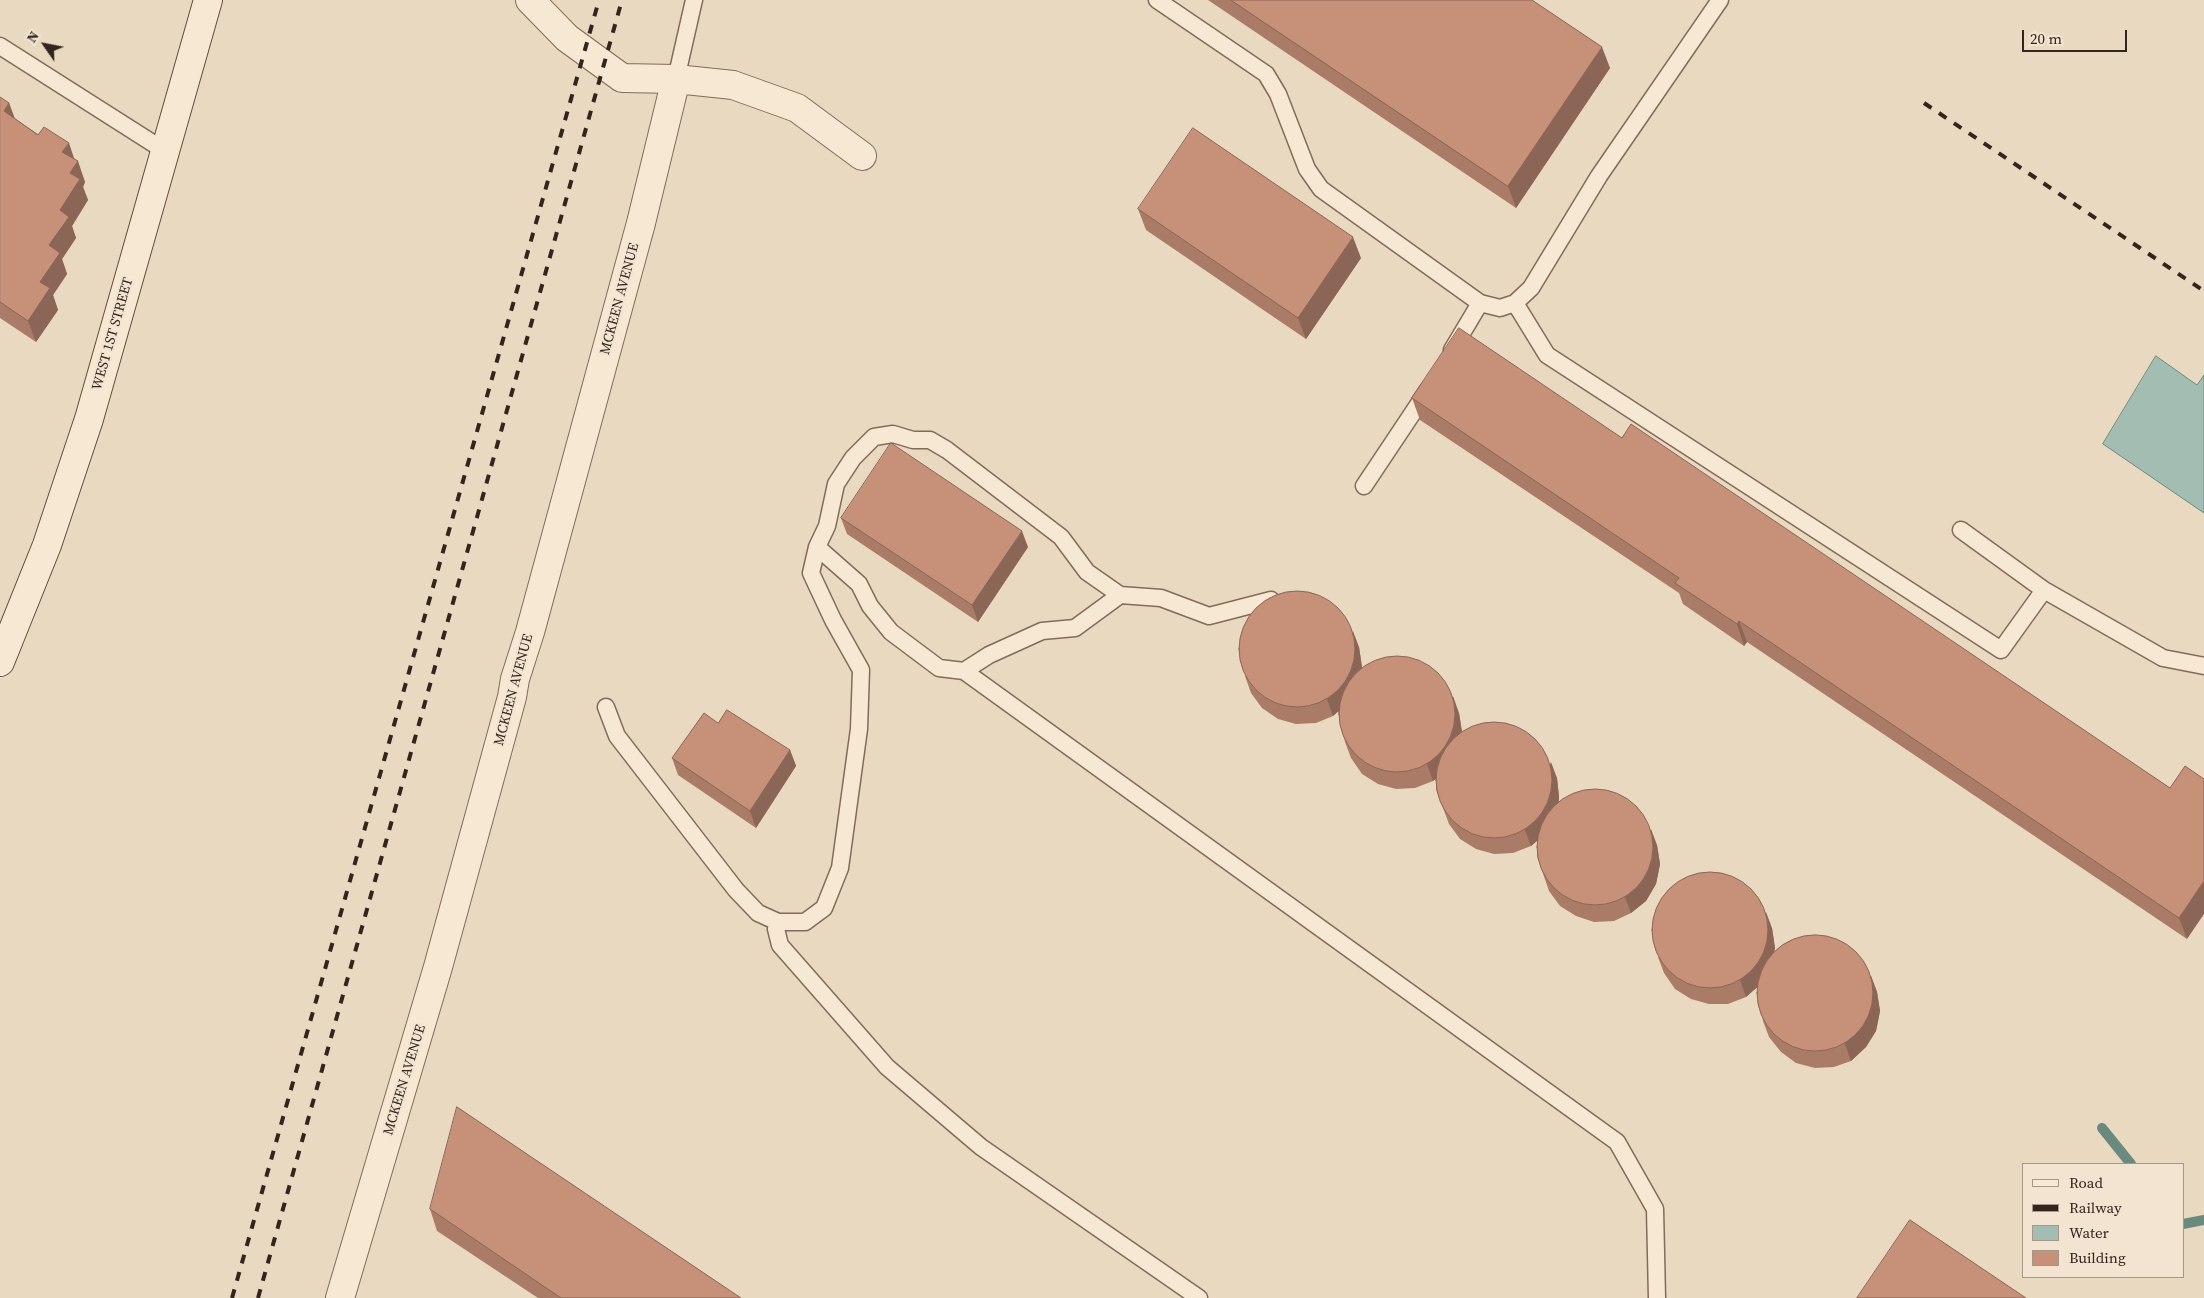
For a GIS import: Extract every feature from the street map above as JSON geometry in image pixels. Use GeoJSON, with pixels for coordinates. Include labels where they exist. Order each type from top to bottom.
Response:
{"type":"FeatureCollection","features":[{"type":"Feature","properties":{"kind":"street","name":"WEST 1ST STREET"},"geometry":{"type":"LineString","coordinates":[[0,662],[26,603],[89,420],[208,0]]}},
{"type":"Feature","properties":{"kind":"street"},"geometry":{"type":"LineString","coordinates":[[530,0],[567,38],[622,78],[676,79],[733,86],[797,108],[862,156]]}},
{"type":"Feature","properties":{"kind":"street","name":"MCKEEN AVENUE"},"geometry":{"type":"LineString","coordinates":[[340,1298],[441,958],[512,697],[515,679],[530,632],[634,250],[676,79]]}},
{"type":"Feature","properties":{"kind":"lane"},"geometry":{"type":"LineString","coordinates":[[1157,0],[1266,74],[1278,94],[1308,169],[1321,189],[1480,303],[1500,308],[1515,303],[1531,288],[1599,176],[1720,0]]}},
{"type":"Feature","properties":{"kind":"lane"},"geometry":{"type":"LineString","coordinates":[[676,79],[692,1]]}},
{"type":"Feature","properties":{"kind":"lane"},"geometry":{"type":"LineString","coordinates":[[0,46],[165,151]]}},
{"type":"Feature","properties":{"kind":"lane"},"geometry":{"type":"LineString","coordinates":[[1364,486],[1440,371],[1480,303]]}},
{"type":"Feature","properties":{"kind":"lane"},"geometry":{"type":"LineString","coordinates":[[1515,303],[1547,355],[2001,650],[2044,590]]}},
{"type":"Feature","properties":{"kind":"lane"},"geometry":{"type":"LineString","coordinates":[[606,707],[616,736],[736,890],[758,913],[778,922],[805,922],[824,908],[840,868],[859,729],[861,670],[811,573],[817,546],[827,526],[836,484],[863,446],[874,437],[886,434],[913,440],[930,440],[947,450],[1061,536],[1086,572],[1120,596],[1161,598],[1209,616],[1271,600]]}},
{"type":"Feature","properties":{"kind":"lane"},"geometry":{"type":"LineString","coordinates":[[1961,530],[2044,590],[2163,658],[2204,666]]}},
{"type":"Feature","properties":{"kind":"lane"},"geometry":{"type":"LineString","coordinates":[[817,546],[859,584],[870,606],[891,632],[939,668],[964,671],[1617,1142],[1654,1209],[1657,1298]]}},
{"type":"Feature","properties":{"kind":"lane"},"geometry":{"type":"LineString","coordinates":[[964,671],[989,655],[1042,631],[1075,628],[1120,596]]}},
{"type":"Feature","properties":{"kind":"lane"},"geometry":{"type":"LineString","coordinates":[[778,922],[776,929],[780,945],[887,1067],[981,1147],[1199,1298]]}},
{"type":"Feature","properties":{"kind":"water"},"geometry":{"type":"Polygon","coordinates":[[[2156,356],[2197,385],[2204,375],[2204,513],[2103,444],[2156,356]]]}},
{"type":"Feature","properties":{"kind":"pier"},"geometry":{"type":"Polygon","coordinates":[[[2204,143],[2204,191],[2180,174],[2204,143]]]}},
{"type":"Feature","properties":{"kind":"building"},"geometry":{"type":"Polygon","coordinates":[[[1231,0],[1532,0],[1602,47],[1508,186],[1231,0]]]}},
{"type":"Feature","properties":{"kind":"building"},"geometry":{"type":"Polygon","coordinates":[[[0,97],[9,103],[4,111],[38,135],[44,127],[69,143],[62,152],[78,161],[70,173],[80,179],[60,210],[69,217],[49,245],[60,253],[40,282],[50,288],[28,321],[0,302],[0,97]]]}},
{"type":"Feature","properties":{"kind":"building"},"geometry":{"type":"Polygon","coordinates":[[[1193,128],[1353,237],[1298,318],[1138,209],[1193,128]]]}},
{"type":"Feature","properties":{"kind":"building"},"geometry":{"type":"Polygon","coordinates":[[[1459,328],[1622,438],[1631,424],[2170,788],[2185,766],[2204,779],[2204,881],[2179,918],[1739,621],[1737,624],[1675,583],[1679,578],[1412,398],[1459,328]]]}},
{"type":"Feature","properties":{"kind":"building"},"geometry":{"type":"Polygon","coordinates":[[[891,443],[1022,531],[972,605],[841,518],[891,443]]]}},
{"type":"Feature","properties":{"kind":"building"},"geometry":{"type":"Polygon","coordinates":[[[1297,591],[1319,595],[1338,608],[1351,627],[1355,649],[1351,671],[1338,690],[1319,703],[1297,707],[1275,703],[1256,690],[1243,671],[1239,649],[1243,627],[1256,608],[1275,595],[1297,591]]]}},
{"type":"Feature","properties":{"kind":"building"},"geometry":{"type":"Polygon","coordinates":[[[1397,656],[1419,660],[1429,665],[1438,673],[1446,682],[1451,692],[1455,714],[1451,736],[1446,746],[1438,755],[1429,763],[1419,768],[1397,772],[1375,768],[1365,763],[1356,755],[1348,746],[1343,736],[1339,714],[1343,692],[1348,682],[1356,673],[1365,665],[1375,660],[1397,656]]]}},
{"type":"Feature","properties":{"kind":"building"},"geometry":{"type":"Polygon","coordinates":[[[727,710],[790,750],[750,811],[672,758],[704,713],[718,723],[727,710]]]}},
{"type":"Feature","properties":{"kind":"building"},"geometry":{"type":"Polygon","coordinates":[[[1494,722],[1516,726],[1535,739],[1548,758],[1552,780],[1548,802],[1535,821],[1516,834],[1494,838],[1472,834],[1453,821],[1440,802],[1436,780],[1440,758],[1453,739],[1472,726],[1494,722]]]}},
{"type":"Feature","properties":{"kind":"building"},"geometry":{"type":"Polygon","coordinates":[[[1595,789],[1617,793],[1636,806],[1649,825],[1653,847],[1649,869],[1636,888],[1617,901],[1595,905],[1573,901],[1554,888],[1541,869],[1537,847],[1541,825],[1554,806],[1573,793],[1595,789]]]}},
{"type":"Feature","properties":{"kind":"building"},"geometry":{"type":"Polygon","coordinates":[[[1710,872],[1732,876],[1751,889],[1764,908],[1768,930],[1764,952],[1751,971],[1732,984],[1710,988],[1688,984],[1669,971],[1656,952],[1652,930],[1656,908],[1669,889],[1688,876],[1710,872]]]}},
{"type":"Feature","properties":{"kind":"building"},"geometry":{"type":"Polygon","coordinates":[[[1815,935],[1837,939],[1856,952],[1869,971],[1873,993],[1869,1015],[1856,1034],[1837,1047],[1815,1051],[1793,1047],[1774,1034],[1761,1015],[1757,993],[1761,971],[1774,952],[1793,939],[1815,935]]]}},
{"type":"Feature","properties":{"kind":"building"},"geometry":{"type":"Polygon","coordinates":[[[457,1107],[741,1298],[561,1298],[430,1209],[457,1107]]]}},
{"type":"Feature","properties":{"kind":"building"},"geometry":{"type":"Polygon","coordinates":[[[1910,1220],[2026,1298],[1857,1298],[1910,1220]]]}},
{"type":"Feature","properties":{"kind":"waterway"},"geometry":{"type":"LineString","coordinates":[[2102,1128],[2130,1163]]}},
{"type":"Feature","properties":{"kind":"waterway"},"geometry":{"type":"LineString","coordinates":[[2184,1224],[2204,1220]]}},
{"type":"Feature","properties":{"kind":"railway"},"geometry":{"type":"LineString","coordinates":[[232,1298],[599,0]]}},
{"type":"Feature","properties":{"kind":"railway"},"geometry":{"type":"LineString","coordinates":[[258,1298],[622,0]]}},
{"type":"Feature","properties":{"kind":"railway"},"geometry":{"type":"LineString","coordinates":[[1924,103],[2204,291]]}}]}
